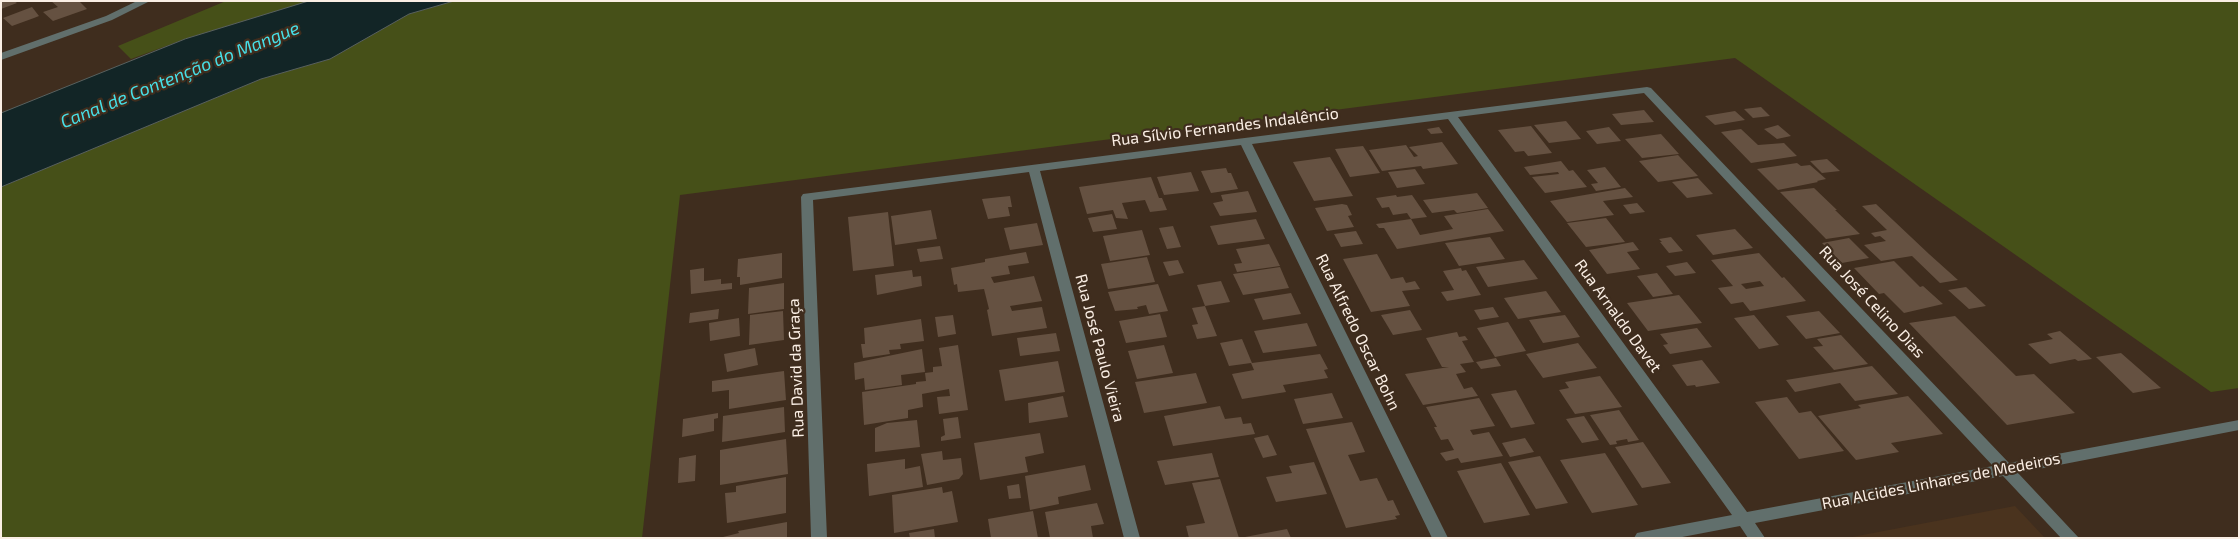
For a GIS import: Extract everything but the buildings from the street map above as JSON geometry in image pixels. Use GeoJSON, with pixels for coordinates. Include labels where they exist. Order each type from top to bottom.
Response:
{"type":"FeatureCollection","features":[{"type":"Feature","properties":{"kind":"street"},"geometry":{"type":"LineString","coordinates":[[130,8],[144,1]]}},
{"type":"Feature","properties":{"kind":"street"},"geometry":{"type":"LineString","coordinates":[[1,58],[149,1]]}},
{"type":"Feature","properties":{"kind":"street","name":"Rua Sílvio Fernandes Indalêncio"},"geometry":{"type":"LineString","coordinates":[[807,197],[1647,90]]}},
{"type":"Feature","properties":{"kind":"street","name":"Rua José Celino Dias"},"geometry":{"type":"LineString","coordinates":[[1647,90],[2072,538]]}},
{"type":"Feature","properties":{"kind":"street","name":"Rua Arnaldo Davet"},"geometry":{"type":"LineString","coordinates":[[1451,115],[1757,538]]}},
{"type":"Feature","properties":{"kind":"street","name":"Rua Alfredo Oscar Bohn"},"geometry":{"type":"LineString","coordinates":[[1245,141],[1440,538]]}},
{"type":"Feature","properties":{"kind":"street","name":"Rua José Paulo Vieira"},"geometry":{"type":"LineString","coordinates":[[1034,168],[1132,538]]}},
{"type":"Feature","properties":{"kind":"street","name":"Rua David da Graça"},"geometry":{"type":"LineString","coordinates":[[807,197],[819,538]]}},
{"type":"Feature","properties":{"kind":"street","name":"Rua Alcides Linhares de Medeiros"},"geometry":{"type":"LineString","coordinates":[[1642,538],[2239,425]]}},
{"type":"Feature","properties":{"kind":"shaded area"},"geometry":{"type":"Polygon","coordinates":[[[2015,506],[2045,538],[1847,538],[2015,506]]]}},
{"type":"Feature","properties":{"kind":"green space"},"geometry":{"type":"Polygon","coordinates":[[[226,1],[309,1],[185,39],[131,59],[118,46],[226,1]]]}},
{"type":"Feature","properties":{"kind":"green space"},"geometry":{"type":"Polygon","coordinates":[[[454,1],[2239,1],[2239,388],[2211,392],[1735,58],[680,195],[642,538],[1,538],[1,187],[261,79],[330,59],[409,14],[454,1]]]}},
{"type":"Feature","properties":{"kind":"water","name":"Canal de Contenção do Mangue"},"geometry":{"type":"Polygon","coordinates":[[[309,1],[454,1],[409,14],[330,59],[261,79],[1,187],[1,113],[185,39],[309,1]]]}}]}
